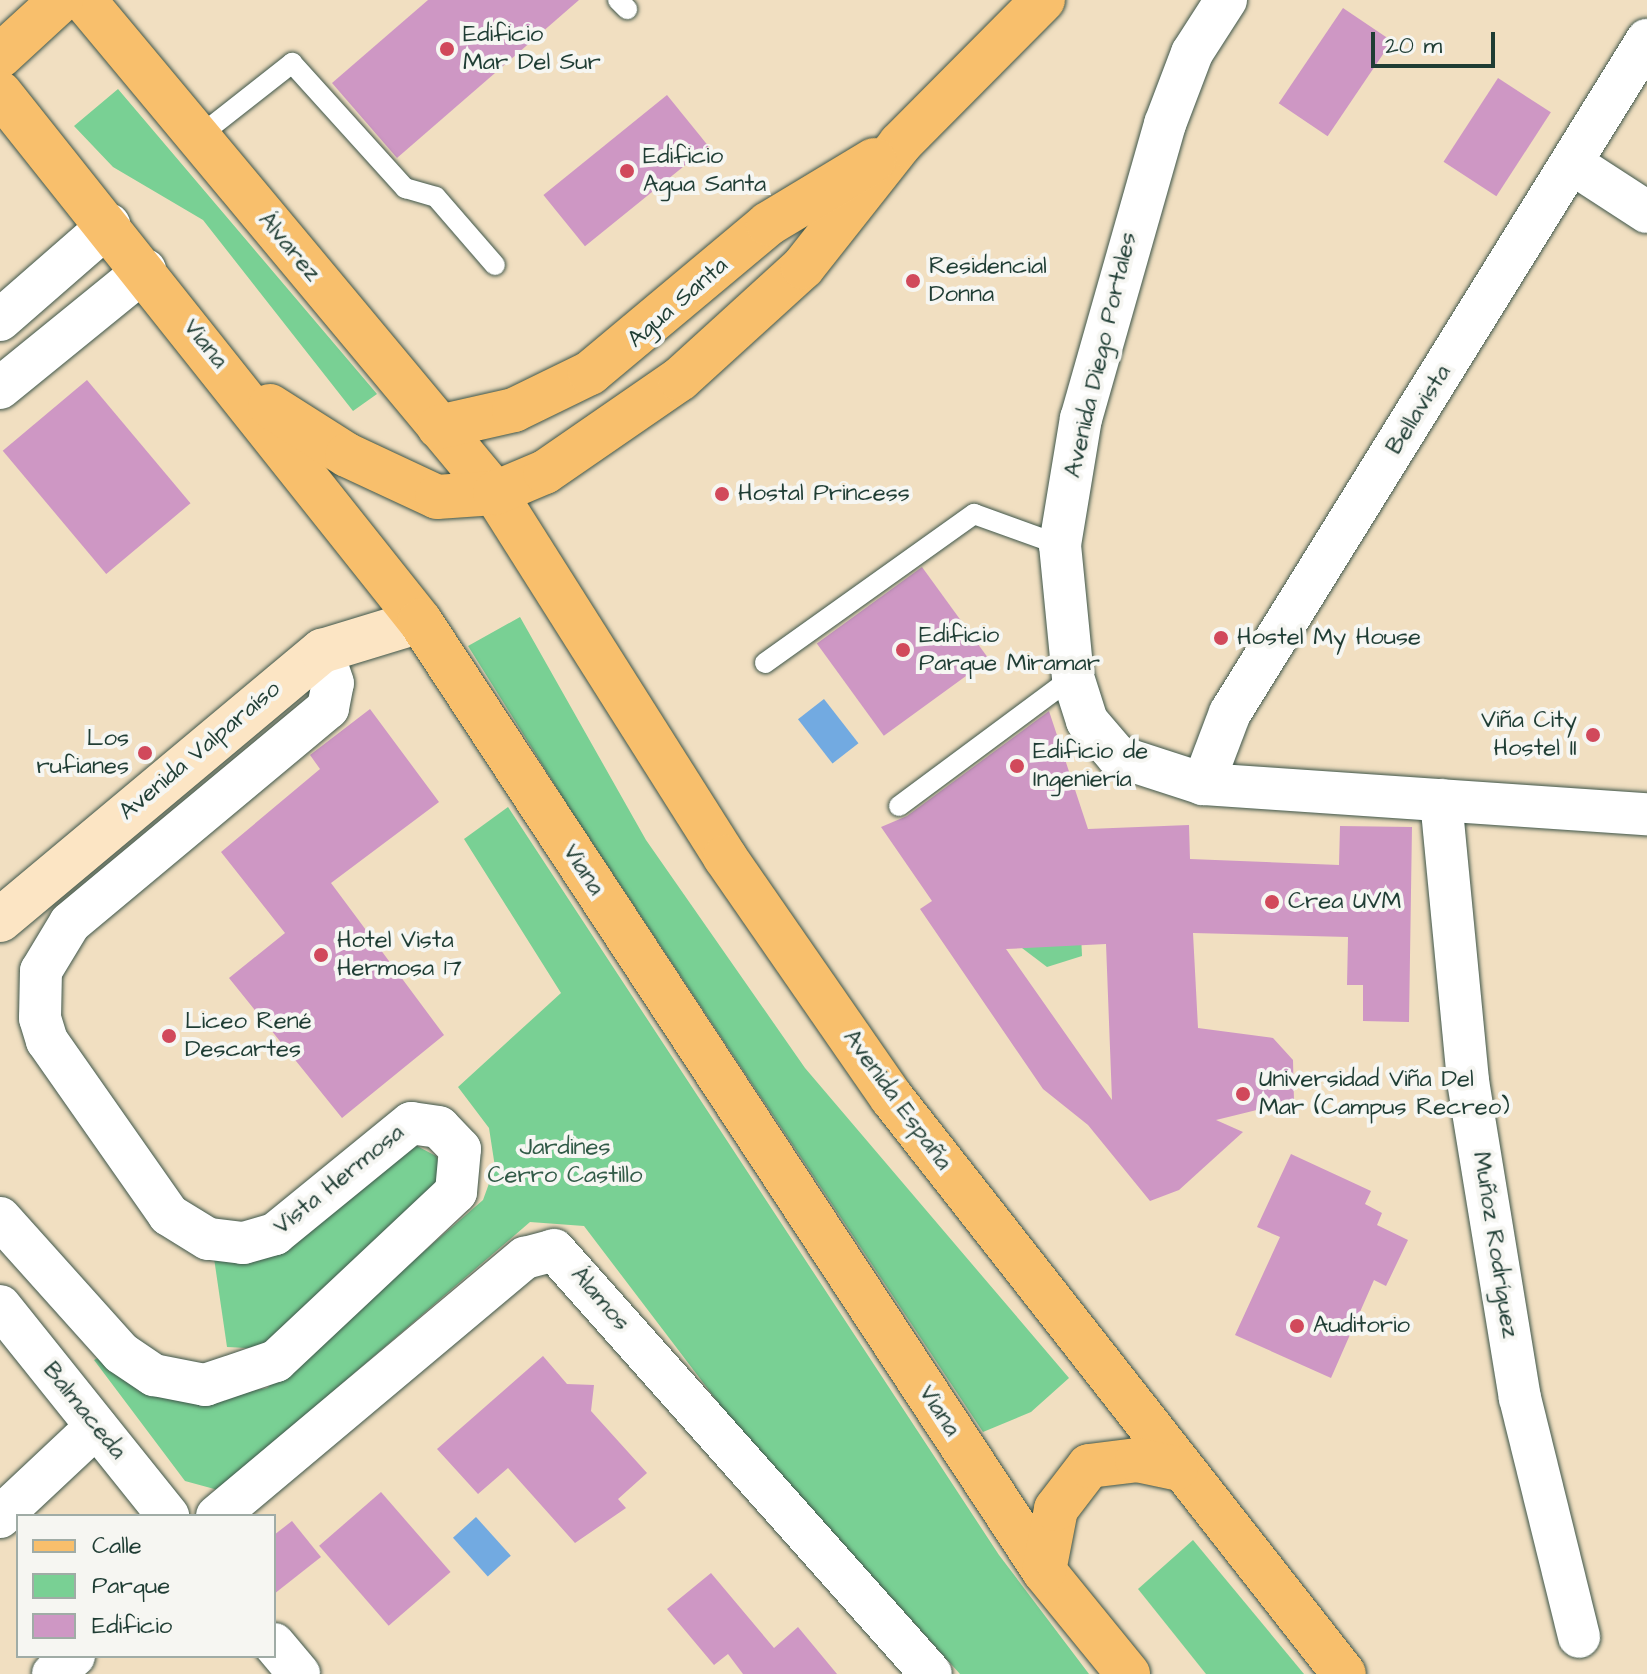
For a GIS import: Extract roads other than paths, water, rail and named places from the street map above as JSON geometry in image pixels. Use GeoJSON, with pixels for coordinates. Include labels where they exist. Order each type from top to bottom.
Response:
{"type":"FeatureCollection","features":[{"type":"Feature","properties":{"kind":"main road"},"geometry":{"type":"LineString","coordinates":[[0,56],[61,0]]}},
{"type":"Feature","properties":{"kind":"main road","name":"Álvarez"},"geometry":{"type":"LineString","coordinates":[[84,0],[495,493]]}},
{"type":"Feature","properties":{"kind":"main road","name":"Agua Santa"},"geometry":{"type":"LineString","coordinates":[[495,493],[619,428],[680,379],[803,267],[900,144],[1043,0]]}},
{"type":"Feature","properties":{"kind":"main road","name":"Viana"},"geometry":{"type":"LineString","coordinates":[[0,93],[242,389],[420,621],[1044,1571],[1128,1674]]}},
{"type":"Feature","properties":{"kind":"main road","name":"Agua Santa"},"geometry":{"type":"LineString","coordinates":[[439,427],[514,410],[590,373],[768,224],[900,144]]}},
{"type":"Feature","properties":{"kind":"main road"},"geometry":{"type":"LineString","coordinates":[[242,389],[347,455],[437,497],[495,493]]}},
{"type":"Feature","properties":{"kind":"main road","name":"Avenida España"},"geometry":{"type":"LineString","coordinates":[[495,493],[725,857],[892,1098],[1176,1468],[1344,1674]]}},
{"type":"Feature","properties":{"kind":"main road"},"geometry":{"type":"LineString","coordinates":[[1044,1571],[1056,1509],[1089,1466],[1137,1460],[1176,1468]]}},
{"type":"Feature","properties":{"kind":"street","name":"Avenida Diego Portales"},"geometry":{"type":"LineString","coordinates":[[1226,0],[1192,53],[1135,212],[1081,418],[1060,545],[1073,677],[1087,721],[1117,756],[1150,772],[1203,784],[1647,814]]}},
{"type":"Feature","properties":{"kind":"street","name":"Bellavista"},"geometry":{"type":"LineString","coordinates":[[1203,784],[1230,713],[1573,164],[1647,40]]}},
{"type":"Feature","properties":{"kind":"street"},"geometry":{"type":"LineString","coordinates":[[1573,164],[1647,212]]}},
{"type":"Feature","properties":{"kind":"street"},"geometry":{"type":"LineString","coordinates":[[0,320],[109,225]]}},
{"type":"Feature","properties":{"kind":"street"},"geometry":{"type":"LineString","coordinates":[[0,388],[145,270]]}},
{"type":"Feature","properties":{"kind":"street","name":"Avenida Valparaíso"},"geometry":{"type":"LineString","coordinates":[[0,920],[322,651],[420,621]]}},
{"type":"Feature","properties":{"kind":"street","name":"Vista Hermosa"},"geometry":{"type":"LineString","coordinates":[[0,1218],[121,1353],[154,1375],[205,1385],[276,1361],[456,1192],[460,1149],[439,1127],[411,1123],[275,1234],[243,1243],[208,1239],[169,1215],[47,1041],[40,1018],[41,971],[70,923],[328,708],[333,683],[322,651]]}},
{"type":"Feature","properties":{"kind":"street","name":"Muñoz Rodríguez"},"geometry":{"type":"LineString","coordinates":[[1441,800],[1468,1081],[1515,1368],[1579,1637]]}},
{"type":"Feature","properties":{"kind":"street","name":"Álamos"},"geometry":{"type":"LineString","coordinates":[[219,1514],[525,1258],[554,1250],[913,1668]]}},
{"type":"Feature","properties":{"kind":"street","name":"Balmaceda"},"geometry":{"type":"LineString","coordinates":[[0,1306],[166,1514]]}},
{"type":"Feature","properties":{"kind":"street"},"geometry":{"type":"LineString","coordinates":[[0,1517],[96,1427]]}},
{"type":"Feature","properties":{"kind":"street"},"geometry":{"type":"LineString","coordinates":[[276,1646],[299,1674]]}},
{"type":"Feature","properties":{"kind":"street"},"geometry":{"type":"LineString","coordinates":[[53,1674],[72,1658]]}},
{"type":"Feature","properties":{"kind":"lane"},"geometry":{"type":"LineString","coordinates":[[198,137],[292,63],[405,188],[436,197],[495,265]]}},
{"type":"Feature","properties":{"kind":"lane"},"geometry":{"type":"LineString","coordinates":[[765,663],[974,514],[1060,545]]}},
{"type":"Feature","properties":{"kind":"lane"},"geometry":{"type":"LineString","coordinates":[[899,806],[1073,677]]}},
{"type":"Feature","properties":{"kind":"water"},"geometry":{"type":"Polygon","coordinates":[[[824,699],[858,743],[832,763],[798,719],[824,699]]]}},
{"type":"Feature","properties":{"kind":"water"},"geometry":{"type":"Polygon","coordinates":[[[476,1517],[511,1556],[488,1576],[453,1538],[476,1517]]]}},
{"type":"Feature","properties":{"kind":"place","name":"Edificio Mar Del Sur"},"geometry":{"type":"Point","coordinates":[447,49]}},
{"type":"Feature","properties":{"kind":"place","name":"Edificio Agua Santa"},"geometry":{"type":"Point","coordinates":[627,171]}},
{"type":"Feature","properties":{"kind":"place","name":"Residencial Donna"},"geometry":{"type":"Point","coordinates":[913,281]}},
{"type":"Feature","properties":{"kind":"place","name":"Hostal Princess"},"geometry":{"type":"Point","coordinates":[722,494]}},
{"type":"Feature","properties":{"kind":"place","name":"Hostel My House"},"geometry":{"type":"Point","coordinates":[1221,638]}},
{"type":"Feature","properties":{"kind":"place","name":"Edificio Parque Miramar"},"geometry":{"type":"Point","coordinates":[903,650]}},
{"type":"Feature","properties":{"kind":"place","name":"Viña City Hostel II"},"geometry":{"type":"Point","coordinates":[1593,735]}},
{"type":"Feature","properties":{"kind":"place","name":"Los rufianes"},"geometry":{"type":"Point","coordinates":[145,753]}},
{"type":"Feature","properties":{"kind":"place","name":"Edificio de Ingeniería"},"geometry":{"type":"Point","coordinates":[1017,766]}},
{"type":"Feature","properties":{"kind":"place","name":"Crea UVM"},"geometry":{"type":"Point","coordinates":[1272,902]}},
{"type":"Feature","properties":{"kind":"place","name":"Hotel Vista Hermosa 17"},"geometry":{"type":"Point","coordinates":[321,955]}},
{"type":"Feature","properties":{"kind":"place","name":"Liceo René Descartes"},"geometry":{"type":"Point","coordinates":[169,1036]}},
{"type":"Feature","properties":{"kind":"place","name":"Universidad Viña Del Mar (Campus Recreo)"},"geometry":{"type":"Point","coordinates":[1243,1094]}},
{"type":"Feature","properties":{"kind":"place","name":"Auditorio"},"geometry":{"type":"Point","coordinates":[1297,1326]}},
{"type":"Feature","properties":{"kind":"park label","name":"Jardines Cerro Castillo"},"geometry":{"type":"Point","coordinates":[565,1162]}}]}
